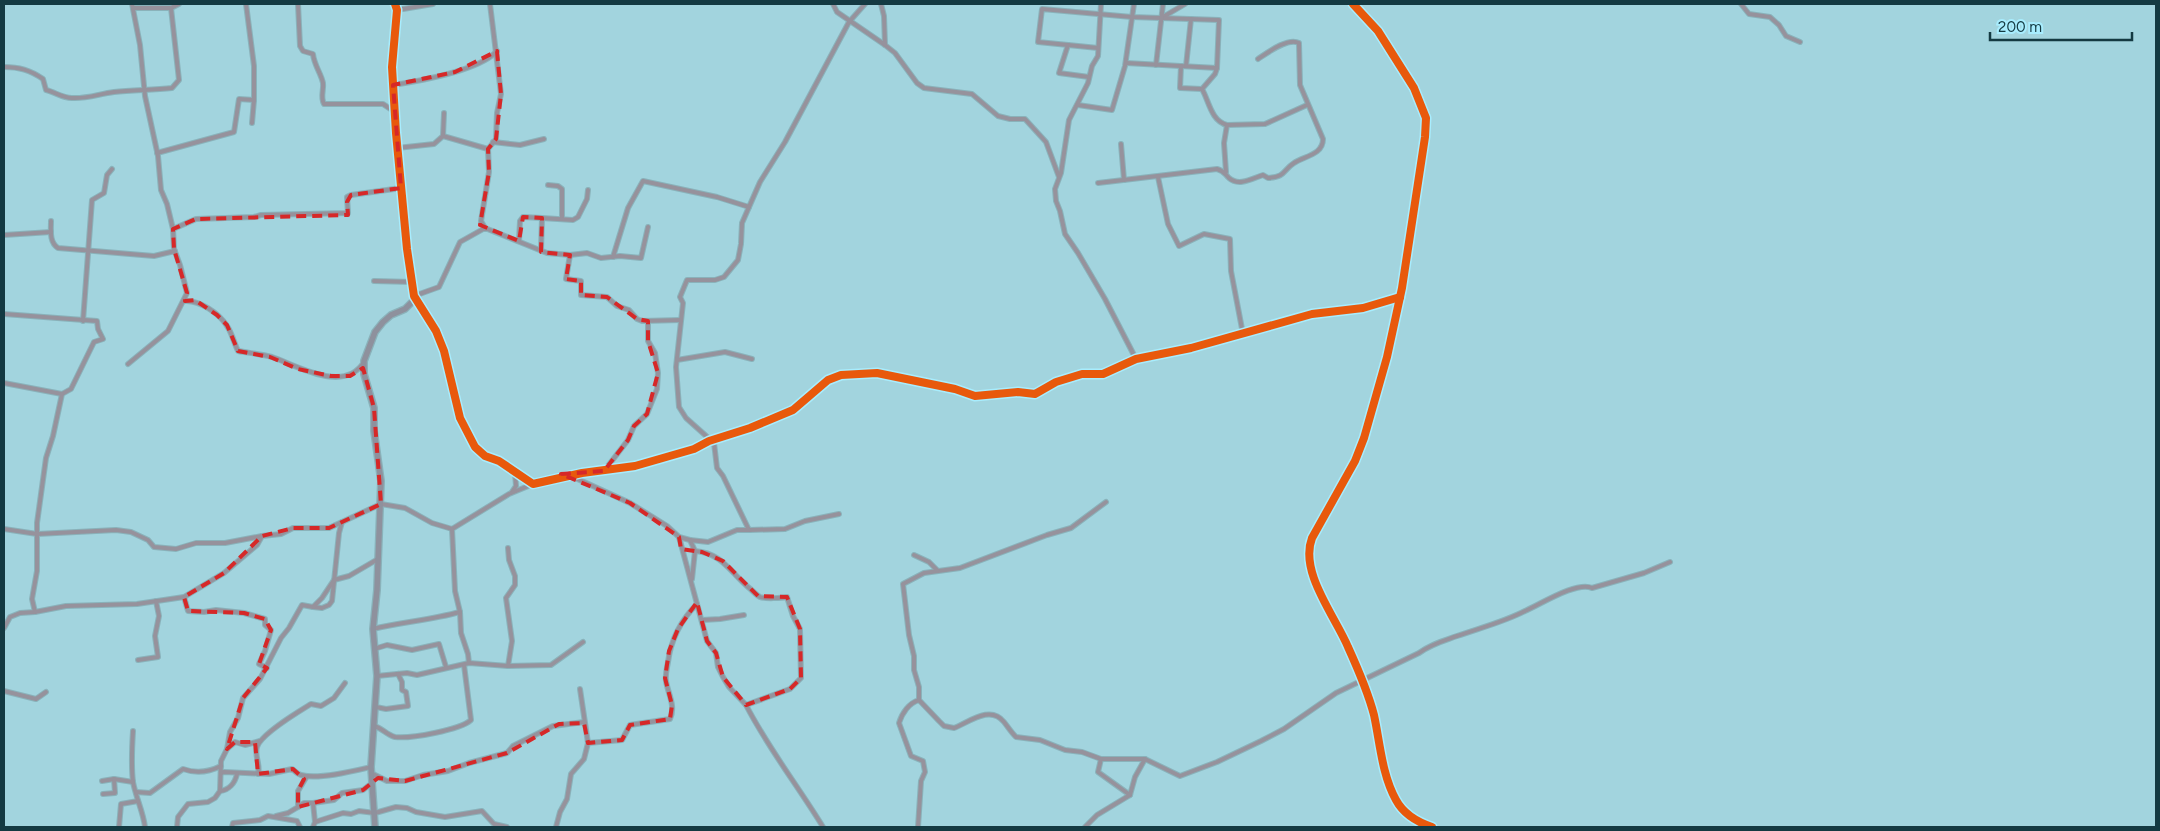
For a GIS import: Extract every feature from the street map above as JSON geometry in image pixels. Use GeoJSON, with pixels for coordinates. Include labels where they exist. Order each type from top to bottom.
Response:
{"type":"FeatureCollection","features":[{"type":"Feature","properties":{"kind":"street"},"geometry":{"type":"LineString","coordinates":[[128,364],[168,331],[187,294],[175,251],[173,228],[167,204],[161,190],[157,153],[145,90],[140,44],[132,6],[171,8],[180,4]]}},
{"type":"Feature","properties":{"kind":"street"},"geometry":{"type":"LineString","coordinates":[[246,4],[254,66],[252,123]]}},
{"type":"Feature","properties":{"kind":"street"},"geometry":{"type":"LineString","coordinates":[[298,4],[300,46],[303,51],[314,54],[316,67],[323,84],[322,101],[324,104],[383,104],[395,112]]}},
{"type":"Feature","properties":{"kind":"street"},"geometry":{"type":"LineString","coordinates":[[433,4],[396,7],[392,67],[397,148],[407,249],[414,296],[436,331],[444,351],[460,418],[475,447],[485,456],[499,461],[533,484]]}},
{"type":"Feature","properties":{"kind":"street"},"geometry":{"type":"LineString","coordinates":[[490,4],[501,94],[497,113],[496,139],[488,149],[489,172],[481,221],[485,228],[541,250],[570,255],[587,253],[601,258],[641,258],[648,227]]}},
{"type":"Feature","properties":{"kind":"street"},"geometry":{"type":"LineString","coordinates":[[833,4],[837,12],[849,22],[894,53],[924,88],[972,94],[998,116],[1010,119],[1025,119],[1046,142],[1059,177]]}},
{"type":"Feature","properties":{"kind":"street"},"geometry":{"type":"LineString","coordinates":[[748,530],[724,476],[717,468],[714,443],[709,441],[686,418],[679,407],[677,360],[683,303],[680,297],[687,280],[715,280],[724,277],[738,260],[742,223],[760,182],[785,142],[849,22],[865,4]]}},
{"type":"Feature","properties":{"kind":"street"},"geometry":{"type":"LineString","coordinates":[[881,4],[884,16],[885,45]]}},
{"type":"Feature","properties":{"kind":"street"},"geometry":{"type":"LineString","coordinates":[[1101,4],[1098,56],[1070,120],[1059,177],[1054,189],[1065,234],[1105,299],[1136,360]]}},
{"type":"Feature","properties":{"kind":"street"},"geometry":{"type":"LineString","coordinates":[[1078,105],[1112,110],[1126,63],[1134,4]]}},
{"type":"Feature","properties":{"kind":"street"},"geometry":{"type":"LineString","coordinates":[[1156,64],[1163,4]]}},
{"type":"Feature","properties":{"kind":"street"},"geometry":{"type":"LineString","coordinates":[[1161,18],[1184,4]]}},
{"type":"Feature","properties":{"kind":"street"},"geometry":{"type":"LineString","coordinates":[[1353,4],[1378,30],[1397,58],[1422,103],[1426,118],[1416,203],[1391,340],[1364,438],[1355,461],[1309,545],[1309,562],[1316,582],[1362,680],[1373,712],[1388,783],[1396,800],[1407,814],[1432,827]]}},
{"type":"Feature","properties":{"kind":"street"},"geometry":{"type":"LineString","coordinates":[[1741,4],[1749,14],[1770,16],[1786,36],[1800,42]]}},
{"type":"Feature","properties":{"kind":"street"},"geometry":{"type":"LineString","coordinates":[[4,67],[20,68],[38,75],[43,78],[46,90],[56,92],[62,97],[97,96],[172,88],[179,80],[171,8]]}},
{"type":"Feature","properties":{"kind":"street"},"geometry":{"type":"LineString","coordinates":[[1098,48],[1038,42],[1042,9],[1132,17],[1220,20],[1217,68],[1215,74],[1202,89]]}},
{"type":"Feature","properties":{"kind":"street"},"geometry":{"type":"LineString","coordinates":[[1186,66],[1191,19]]}},
{"type":"Feature","properties":{"kind":"street"},"geometry":{"type":"LineString","coordinates":[[1098,183],[1158,178],[1217,169],[1239,182],[1264,174],[1268,178],[1273,178],[1282,174],[1295,162],[1318,151],[1323,139],[1307,105],[1300,84],[1299,43],[1292,41],[1286,43],[1258,59]]}},
{"type":"Feature","properties":{"kind":"street"},"geometry":{"type":"LineString","coordinates":[[1068,45],[1059,72],[1089,77]]}},
{"type":"Feature","properties":{"kind":"street"},"geometry":{"type":"LineString","coordinates":[[393,85],[455,72],[491,56],[497,51]]}},
{"type":"Feature","properties":{"kind":"street"},"geometry":{"type":"LineString","coordinates":[[1126,63],[1217,68]]}},
{"type":"Feature","properties":{"kind":"street"},"geometry":{"type":"LineString","coordinates":[[1181,66],[1180,88],[1202,89]]}},
{"type":"Feature","properties":{"kind":"street"},"geometry":{"type":"LineString","coordinates":[[1202,89],[1209,101],[1214,116],[1220,124],[1226,125],[1265,124],[1307,105]]}},
{"type":"Feature","properties":{"kind":"street"},"geometry":{"type":"LineString","coordinates":[[157,153],[234,132],[239,99],[254,100]]}},
{"type":"Feature","properties":{"kind":"street"},"geometry":{"type":"LineString","coordinates":[[397,148],[434,144],[443,136],[444,113]]}},
{"type":"Feature","properties":{"kind":"street"},"geometry":{"type":"LineString","coordinates":[[1226,125],[1224,143],[1226,173]]}},
{"type":"Feature","properties":{"kind":"street"},"geometry":{"type":"LineString","coordinates":[[443,136],[488,149]]}},
{"type":"Feature","properties":{"kind":"street"},"geometry":{"type":"LineString","coordinates":[[493,142],[520,144],[544,139]]}},
{"type":"Feature","properties":{"kind":"street"},"geometry":{"type":"LineString","coordinates":[[1121,144],[1124,180]]}},
{"type":"Feature","properties":{"kind":"street"},"geometry":{"type":"LineString","coordinates":[[83,321],[92,200],[104,193],[107,174],[112,169]]}},
{"type":"Feature","properties":{"kind":"street"},"geometry":{"type":"LineString","coordinates":[[1158,178],[1168,224],[1179,246],[1204,234],[1230,239],[1231,271],[1243,334]]}},
{"type":"Feature","properties":{"kind":"street"},"geometry":{"type":"LineString","coordinates":[[613,257],[628,208],[644,181],[717,197],[749,207]]}},
{"type":"Feature","properties":{"kind":"street"},"geometry":{"type":"LineString","coordinates":[[548,185],[558,186],[562,189],[562,219]]}},
{"type":"Feature","properties":{"kind":"street"},"geometry":{"type":"LineString","coordinates":[[173,228],[196,219],[254,217],[262,215],[348,214],[347,202],[348,197],[351,195],[401,188]]}},
{"type":"Feature","properties":{"kind":"street"},"geometry":{"type":"LineString","coordinates":[[519,241],[520,221],[523,217],[573,220],[578,218],[587,199],[588,190]]}},
{"type":"Feature","properties":{"kind":"street"},"geometry":{"type":"LineString","coordinates":[[541,250],[542,218]]}},
{"type":"Feature","properties":{"kind":"street"},"geometry":{"type":"LineString","coordinates":[[51,221],[50,232],[53,245],[58,248],[154,256],[175,251]]}},
{"type":"Feature","properties":{"kind":"street"},"geometry":{"type":"LineString","coordinates":[[414,296],[438,287],[460,242],[485,228]]}},
{"type":"Feature","properties":{"kind":"street"},"geometry":{"type":"LineString","coordinates":[[4,235],[50,232]]}},
{"type":"Feature","properties":{"kind":"street"},"geometry":{"type":"LineString","coordinates":[[570,255],[566,279],[581,281],[581,295],[607,297],[616,306],[629,310],[637,319],[648,321],[681,320]]}},
{"type":"Feature","properties":{"kind":"street"},"geometry":{"type":"LineString","coordinates":[[374,281],[412,282]]}},
{"type":"Feature","properties":{"kind":"street"},"geometry":{"type":"LineString","coordinates":[[184,301],[195,300],[217,315],[227,325],[238,351],[270,357],[298,369],[331,376],[350,376],[356,372],[364,361],[375,332],[379,327],[391,315],[405,309],[413,301],[414,296]]}},
{"type":"Feature","properties":{"kind":"street"},"geometry":{"type":"LineString","coordinates":[[4,529],[37,534],[116,530],[131,532],[148,540],[154,547],[176,550],[196,543],[225,543],[280,534],[293,528],[329,528],[381,504],[405,508],[432,523],[452,528],[512,492],[533,484],[635,466],[694,449],[709,441],[750,428],[793,410],[828,380],[841,375],[877,373],[955,389],[975,396],[1018,392],[1035,394],[1056,382],[1082,374],[1103,374],[1136,360],[1192,348],[1312,314],[1363,308],[1400,297]]}},
{"type":"Feature","properties":{"kind":"street"},"geometry":{"type":"LineString","coordinates":[[4,314],[97,321],[98,329],[104,339],[94,342],[71,388],[62,394],[46,458],[37,523],[37,572],[32,599],[34,612]]}},
{"type":"Feature","properties":{"kind":"street"},"geometry":{"type":"LineString","coordinates":[[604,471],[628,440],[634,426],[647,414],[656,388],[658,373],[655,353],[648,341],[648,321]]}},
{"type":"Feature","properties":{"kind":"street"},"geometry":{"type":"LineString","coordinates":[[677,360],[725,352],[752,359]]}},
{"type":"Feature","properties":{"kind":"street"},"geometry":{"type":"LineString","coordinates":[[364,361],[364,374],[374,408],[374,431],[381,481],[373,630],[377,676],[376,707],[371,738],[375,827]]}},
{"type":"Feature","properties":{"kind":"street"},"geometry":{"type":"LineString","coordinates":[[4,382],[62,394]]}},
{"type":"Feature","properties":{"kind":"street"},"geometry":{"type":"LineString","coordinates":[[512,492],[516,486],[515,473]]}},
{"type":"Feature","properties":{"kind":"street"},"geometry":{"type":"LineString","coordinates":[[570,476],[630,503],[667,526],[679,537],[690,540],[708,542],[737,530],[786,529],[805,521],[839,514]]}},
{"type":"Feature","properties":{"kind":"street"},"geometry":{"type":"LineString","coordinates":[[1106,502],[1071,528],[1047,534],[960,568],[924,573],[903,584],[909,635],[914,656],[914,670],[919,687],[919,700],[944,726],[954,728],[980,715],[992,715],[1004,721],[1016,737],[1040,740],[1065,750],[1082,752],[1101,758],[1145,760],[1180,776],[1232,756],[1284,728],[1336,693],[1419,653],[1431,644],[1508,619],[1568,589],[1588,586],[1592,588],[1644,573],[1670,562]]}},
{"type":"Feature","properties":{"kind":"street"},"geometry":{"type":"LineString","coordinates":[[177,827],[178,817],[188,804],[208,802],[215,798],[220,791],[221,761],[227,749],[230,732],[238,718],[242,698],[260,679],[281,638],[290,628],[302,605],[322,608],[332,602],[339,533],[342,522]]}},
{"type":"Feature","properties":{"kind":"street"},"geometry":{"type":"LineString","coordinates":[[452,528],[455,591],[460,612],[461,633],[469,662]]}},
{"type":"Feature","properties":{"kind":"street"},"geometry":{"type":"LineString","coordinates":[[4,628],[10,617],[20,613],[66,606],[137,604],[184,596],[224,573],[257,545],[262,536]]}},
{"type":"Feature","properties":{"kind":"street"},"geometry":{"type":"LineString","coordinates":[[679,537],[692,579],[707,641],[716,652],[718,667],[729,687],[746,705],[770,747],[795,781],[823,827]]}},
{"type":"Feature","properties":{"kind":"street"},"geometry":{"type":"LineString","coordinates":[[690,540],[695,551],[692,579]]}},
{"type":"Feature","properties":{"kind":"street"},"geometry":{"type":"LineString","coordinates":[[508,548],[509,560],[515,576],[515,585],[506,598],[512,642],[508,666]]}},
{"type":"Feature","properties":{"kind":"street"},"geometry":{"type":"LineString","coordinates":[[695,551],[723,561],[738,580],[758,596],[763,598],[788,597],[793,616],[800,629],[800,678],[790,689],[746,705]]}},
{"type":"Feature","properties":{"kind":"street"},"geometry":{"type":"LineString","coordinates":[[914,555],[929,562],[937,570]]}},
{"type":"Feature","properties":{"kind":"street"},"geometry":{"type":"LineString","coordinates":[[314,607],[334,580],[349,576],[378,559]]}},
{"type":"Feature","properties":{"kind":"street"},"geometry":{"type":"LineString","coordinates":[[184,596],[188,611],[204,612],[216,610],[244,613],[265,619],[265,625],[271,630],[259,664],[267,668]]}},
{"type":"Feature","properties":{"kind":"street"},"geometry":{"type":"LineString","coordinates":[[138,660],[158,657],[154,636],[159,616],[156,601]]}},
{"type":"Feature","properties":{"kind":"street"},"geometry":{"type":"LineString","coordinates":[[588,743],[622,740],[630,725],[670,719],[673,714],[672,705],[665,678],[669,651],[678,629],[698,604]]}},
{"type":"Feature","properties":{"kind":"street"},"geometry":{"type":"LineString","coordinates":[[373,630],[409,621],[432,620],[460,612]]}},
{"type":"Feature","properties":{"kind":"street"},"geometry":{"type":"LineString","coordinates":[[702,620],[744,615]]}},
{"type":"Feature","properties":{"kind":"street"},"geometry":{"type":"LineString","coordinates":[[377,676],[417,675],[446,667],[464,665],[469,662],[508,666],[551,664],[583,642]]}},
{"type":"Feature","properties":{"kind":"street"},"geometry":{"type":"LineString","coordinates":[[374,649],[387,645],[412,650],[439,644],[446,667]]}},
{"type":"Feature","properties":{"kind":"street"},"geometry":{"type":"LineString","coordinates":[[374,726],[390,735],[407,737],[456,728],[466,724],[471,720],[464,665]]}},
{"type":"Feature","properties":{"kind":"street"},"geometry":{"type":"LineString","coordinates":[[376,707],[386,709],[408,706],[406,692],[402,690],[402,682],[398,674]]}},
{"type":"Feature","properties":{"kind":"street"},"geometry":{"type":"LineString","coordinates":[[227,749],[235,742],[245,745],[260,741],[278,726],[311,704],[321,706],[334,698],[345,683]]}},
{"type":"Feature","properties":{"kind":"street"},"geometry":{"type":"LineString","coordinates":[[556,827],[560,812],[567,799],[571,774],[584,758],[588,743],[580,689]]}},
{"type":"Feature","properties":{"kind":"street"},"geometry":{"type":"LineString","coordinates":[[4,691],[36,699],[46,692]]}},
{"type":"Feature","properties":{"kind":"street"},"geometry":{"type":"LineString","coordinates":[[918,827],[920,796],[925,772],[923,761],[911,756],[899,723],[905,710],[913,702],[919,700]]}},
{"type":"Feature","properties":{"kind":"street"},"geometry":{"type":"LineString","coordinates":[[371,770],[377,778],[394,782],[443,772],[507,753],[513,746],[553,726],[584,722]]}},
{"type":"Feature","properties":{"kind":"street"},"geometry":{"type":"LineString","coordinates":[[133,731],[134,782],[138,801],[144,816],[145,827]]}},
{"type":"Feature","properties":{"kind":"street"},"geometry":{"type":"LineString","coordinates":[[258,774],[260,768],[256,751],[260,741]]}},
{"type":"Feature","properties":{"kind":"street"},"geometry":{"type":"LineString","coordinates":[[1101,758],[1098,772],[1130,795]]}},
{"type":"Feature","properties":{"kind":"street"},"geometry":{"type":"LineString","coordinates":[[1085,827],[1097,815],[1130,795],[1135,778],[1145,760]]}},
{"type":"Feature","properties":{"kind":"street"},"geometry":{"type":"LineString","coordinates":[[136,792],[150,793],[183,769],[196,772],[215,770],[221,766]]}},
{"type":"Feature","properties":{"kind":"street"},"geometry":{"type":"LineString","coordinates":[[221,773],[269,774],[292,768],[299,774],[307,776],[371,770]]}},
{"type":"Feature","properties":{"kind":"street"},"geometry":{"type":"LineString","coordinates":[[220,791],[225,790],[236,781],[237,774]]}},
{"type":"Feature","properties":{"kind":"street"},"geometry":{"type":"LineString","coordinates":[[298,807],[298,791],[307,776]]}},
{"type":"Feature","properties":{"kind":"street"},"geometry":{"type":"LineString","coordinates":[[102,782],[114,779],[134,782]]}},
{"type":"Feature","properties":{"kind":"street"},"geometry":{"type":"LineString","coordinates":[[103,794],[115,793],[114,779]]}},
{"type":"Feature","properties":{"kind":"street"},"geometry":{"type":"LineString","coordinates":[[232,827],[233,823],[288,813],[304,803],[334,800],[342,793],[363,790],[372,783]]}},
{"type":"Feature","properties":{"kind":"street"},"geometry":{"type":"LineString","coordinates":[[119,827],[121,804],[138,801]]}},
{"type":"Feature","properties":{"kind":"street"},"geometry":{"type":"LineString","coordinates":[[313,803],[316,822],[313,827]]}},
{"type":"Feature","properties":{"kind":"street"},"geometry":{"type":"LineString","coordinates":[[316,822],[343,813],[351,814],[359,810],[375,813],[396,807],[445,817],[482,810],[494,824],[507,827]]}},
{"type":"Feature","properties":{"kind":"street"},"geometry":{"type":"LineString","coordinates":[[276,816],[282,819],[297,820],[300,827]]}},
{"type":"Feature","properties":{"kind":"highlighted area"},"geometry":{"type":"Polygon","coordinates":[[[497,51],[501,94],[496,139],[488,149],[489,172],[480,225],[519,241],[523,217],[542,218],[541,252],[570,255],[566,279],[581,281],[581,295],[607,297],[637,319],[648,321],[648,341],[658,373],[647,414],[634,426],[628,440],[604,471],[561,474],[630,503],[679,537],[681,549],[702,552],[723,561],[758,596],[787,597],[800,629],[801,678],[790,689],[746,705],[723,677],[716,653],[707,641],[697,602],[678,629],[669,651],[665,678],[672,705],[670,719],[630,725],[622,740],[588,743],[584,723],[559,724],[507,753],[405,781],[378,778],[363,790],[298,807],[298,791],[304,779],[293,769],[258,774],[255,742],[235,742],[227,749],[243,698],[267,668],[259,664],[271,630],[265,619],[244,613],[188,611],[184,597],[224,573],[262,536],[293,528],[329,528],[381,504],[374,408],[363,368],[350,376],[331,376],[298,369],[270,357],[238,351],[227,325],[217,315],[195,300],[185,301],[187,293],[174,249],[173,229],[196,219],[348,215],[347,202],[351,195],[401,188],[393,85],[455,72],[497,51]]]}},
{"type":"Feature","properties":{"kind":"cycle path"},"geometry":{"type":"LineString","coordinates":[[395,4],[397,10],[392,67],[396,133],[407,249],[414,296],[436,331],[444,351],[460,418],[475,447],[485,456],[499,461],[533,484],[582,473],[635,466],[694,449],[709,441],[750,428],[793,410],[828,380],[841,375],[877,373],[955,389],[975,396],[1018,392],[1035,394],[1056,382],[1082,374],[1103,374],[1136,359],[1191,348],[1312,314],[1363,308],[1400,297]]}},
{"type":"Feature","properties":{"kind":"cycle path"},"geometry":{"type":"LineString","coordinates":[[1353,4],[1378,31],[1414,88],[1426,118],[1425,137],[1402,288],[1387,357],[1364,438],[1355,461],[1312,538],[1309,551],[1310,565],[1320,594],[1348,647],[1366,689],[1374,715],[1384,770],[1391,790],[1399,805],[1407,813],[1416,820],[1432,827]]}}]}
